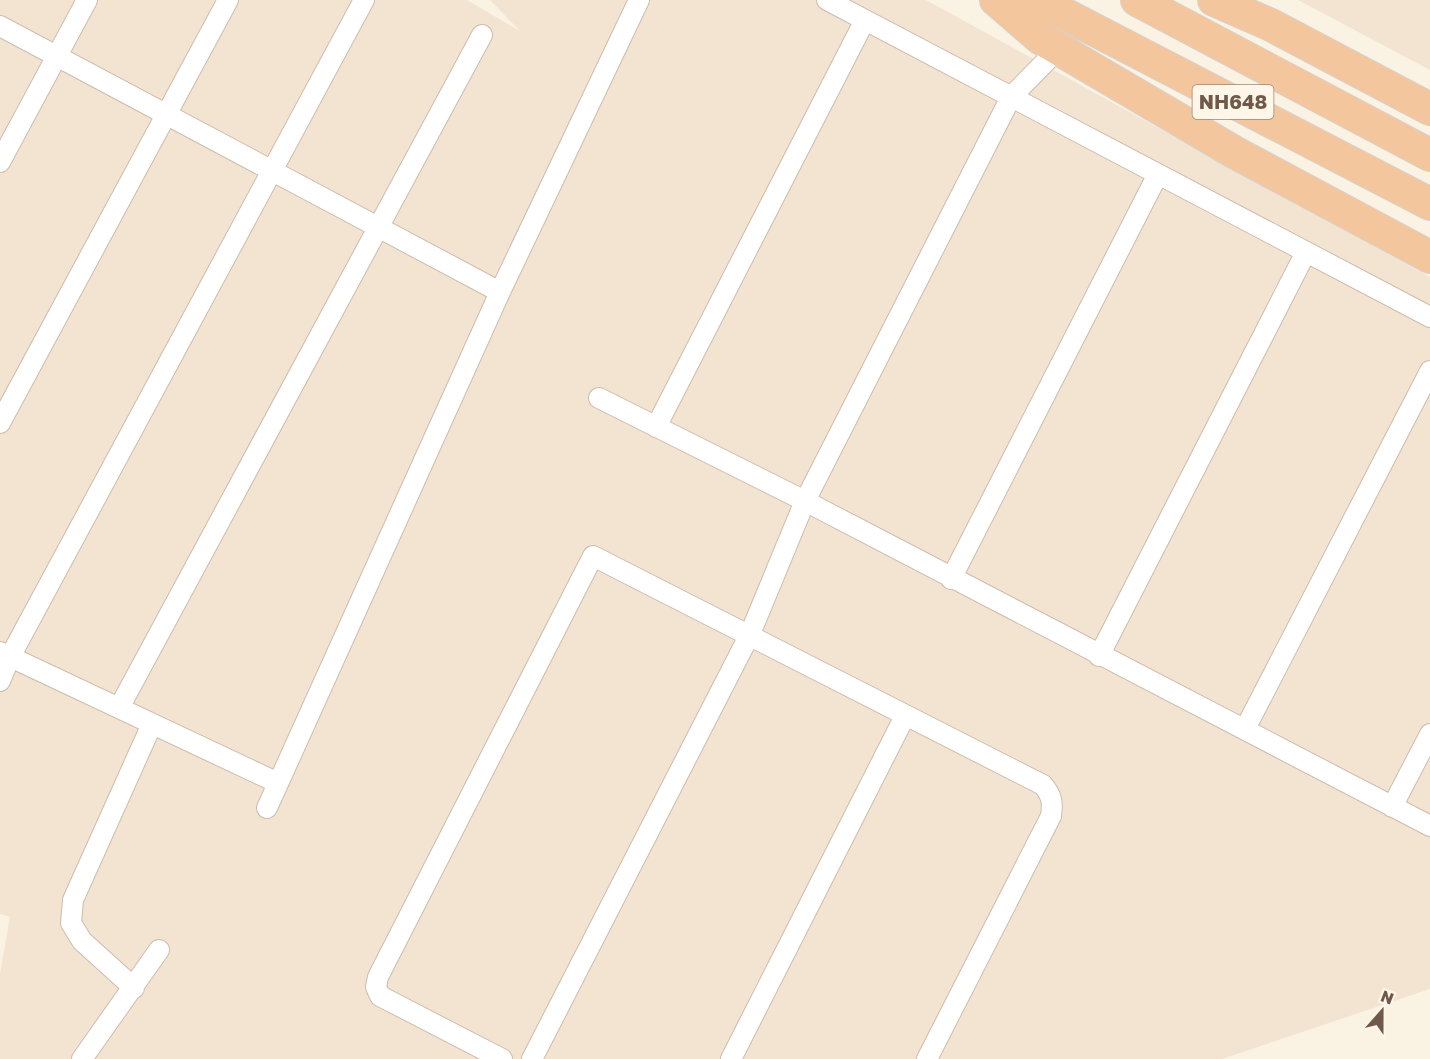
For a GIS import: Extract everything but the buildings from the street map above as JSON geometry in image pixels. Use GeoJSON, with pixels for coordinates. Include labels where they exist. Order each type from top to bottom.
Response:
{"type":"FeatureCollection","features":[{"type":"Feature","properties":{"kind":"highway"},"geometry":{"type":"LineString","coordinates":[[996,0],[1040,38],[1058,49],[1234,152],[1430,257]]}},
{"type":"Feature","properties":{"kind":"highway","name":"NH648"},"geometry":{"type":"LineString","coordinates":[[1037,0],[1430,204]]}},
{"type":"Feature","properties":{"kind":"highway","name":"NH648"},"geometry":{"type":"LineString","coordinates":[[1137,0],[1430,155]]}},
{"type":"Feature","properties":{"kind":"highway"},"geometry":{"type":"LineString","coordinates":[[1214,0],[1271,25],[1430,109]]}},
{"type":"Feature","properties":{"kind":"street"},"geometry":{"type":"LineString","coordinates":[[0,162],[87,0]]}},
{"type":"Feature","properties":{"kind":"street"},"geometry":{"type":"LineString","coordinates":[[0,423],[228,0]]}},
{"type":"Feature","properties":{"kind":"street"},"geometry":{"type":"LineString","coordinates":[[0,681],[5,654],[273,171],[364,0]]}},
{"type":"Feature","properties":{"kind":"street"},"geometry":{"type":"LineString","coordinates":[[827,0],[1430,317]]}},
{"type":"Feature","properties":{"kind":"street"},"geometry":{"type":"LineString","coordinates":[[267,808],[634,2]]}},
{"type":"Feature","properties":{"kind":"street"},"geometry":{"type":"LineString","coordinates":[[656,427],[865,20]]}},
{"type":"Feature","properties":{"kind":"street"},"geometry":{"type":"LineString","coordinates":[[0,26],[500,292]]}},
{"type":"Feature","properties":{"kind":"street"},"geometry":{"type":"LineString","coordinates":[[119,708],[482,35]]}},
{"type":"Feature","properties":{"kind":"street"},"geometry":{"type":"LineString","coordinates":[[532,1059],[750,634],[805,501],[1011,97],[1058,49]]}},
{"type":"Feature","properties":{"kind":"street"},"geometry":{"type":"LineString","coordinates":[[951,579],[1158,174]]}},
{"type":"Feature","properties":{"kind":"street"},"geometry":{"type":"LineString","coordinates":[[1099,656],[1306,252]]}},
{"type":"Feature","properties":{"kind":"street"},"geometry":{"type":"LineString","coordinates":[[1245,729],[1430,371]]}},
{"type":"Feature","properties":{"kind":"street"},"geometry":{"type":"LineString","coordinates":[[600,398],[805,501],[1099,656],[1430,826]]}},
{"type":"Feature","properties":{"kind":"street"},"geometry":{"type":"LineString","coordinates":[[502,1059],[380,996],[376,987],[378,977],[590,558],[596,556],[1043,785],[1051,795],[1053,803],[1051,816],[927,1059]]}},
{"type":"Feature","properties":{"kind":"street"},"geometry":{"type":"LineString","coordinates":[[5,654],[278,783]]}},
{"type":"Feature","properties":{"kind":"street"},"geometry":{"type":"LineString","coordinates":[[732,1059],[905,716]]}},
{"type":"Feature","properties":{"kind":"street"},"geometry":{"type":"LineString","coordinates":[[134,988],[82,941],[71,924],[73,900],[152,724]]}},
{"type":"Feature","properties":{"kind":"street"},"geometry":{"type":"LineString","coordinates":[[1392,807],[1430,734]]}},
{"type":"Feature","properties":{"kind":"street"},"geometry":{"type":"LineString","coordinates":[[82,1059],[159,950]]}},
{"type":"Feature","properties":{"kind":"shaded area"},"geometry":{"type":"Polygon","coordinates":[[[0,0],[467,0],[520,31],[490,0],[926,0],[1430,277],[1430,989],[1222,1059],[0,1059],[0,974],[10,917],[0,914],[0,0]]]}},
{"type":"Feature","properties":{"kind":"shaded area"},"geometry":{"type":"Polygon","coordinates":[[[1298,0],[1430,0],[1430,70],[1298,0]]]}}]}
